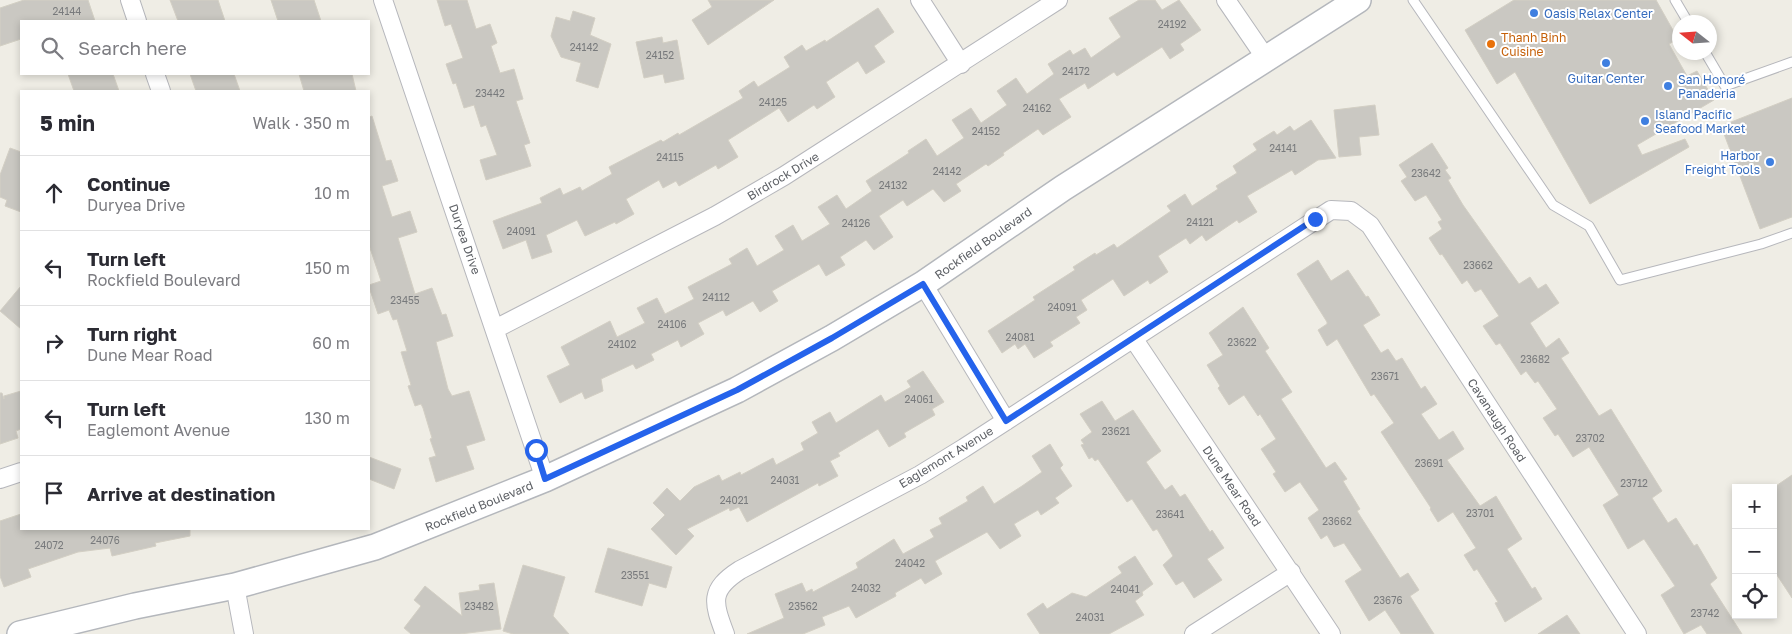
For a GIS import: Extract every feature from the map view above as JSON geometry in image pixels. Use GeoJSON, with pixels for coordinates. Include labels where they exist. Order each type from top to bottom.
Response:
{"type":"FeatureCollection","features":[{"type":"Feature","properties":{"kind":"main road","name":"Rockfield Boulevard"},"geometry":{"type":"LineString","coordinates":[[20,634],[135,606],[235,586],[374,547],[545,479],[737,390],[832,338],[923,284],[1063,188],[1358,0]]}},
{"type":"Feature","properties":{"kind":"street"},"geometry":{"type":"LineString","coordinates":[[130,0],[138,20]]}},
{"type":"Feature","properties":{"kind":"street","name":"Duryea Drive"},"geometry":{"type":"LineString","coordinates":[[383,0],[545,479]]}},
{"type":"Feature","properties":{"kind":"street"},"geometry":{"type":"LineString","coordinates":[[920,0],[962,64]]}},
{"type":"Feature","properties":{"kind":"street","name":"Birdrock Drive"},"geometry":{"type":"LineString","coordinates":[[495,329],[716,216],[784,176],[962,64],[1058,0]]}},
{"type":"Feature","properties":{"kind":"street"},"geometry":{"type":"LineString","coordinates":[[1226,0],[1266,60]]}},
{"type":"Feature","properties":{"kind":"street"},"geometry":{"type":"LineString","coordinates":[[155,75],[161,90]]}},
{"type":"Feature","properties":{"kind":"street","name":"Eaglemont Avenue"},"geometry":{"type":"LineString","coordinates":[[725,634],[715,605],[717,592],[725,580],[740,570],[920,475],[1331,210],[1351,211]]}},
{"type":"Feature","properties":{"kind":"street","name":"Cavanaugh Road"},"geometry":{"type":"LineString","coordinates":[[1351,211],[1370,224],[1636,634]]}},
{"type":"Feature","properties":{"kind":"street"},"geometry":{"type":"LineString","coordinates":[[923,284],[1006,421]]}},
{"type":"Feature","properties":{"kind":"street","name":"Dune Mear Road"},"geometry":{"type":"LineString","coordinates":[[1133,338],[1331,634]]}},
{"type":"Feature","properties":{"kind":"street"},"geometry":{"type":"LineString","coordinates":[[0,480],[20,472]]}},
{"type":"Feature","properties":{"kind":"street"},"geometry":{"type":"LineString","coordinates":[[1194,634],[1291,572]]}},
{"type":"Feature","properties":{"kind":"street"},"geometry":{"type":"LineString","coordinates":[[235,586],[244,634]]}},
{"type":"Feature","properties":{"kind":"lane"},"geometry":{"type":"LineString","coordinates":[[1413,0],[1553,205],[1589,226],[1620,280],[1762,244],[1792,233]]}},
{"type":"Feature","properties":{"kind":"lane"},"geometry":{"type":"LineString","coordinates":[[1675,0],[1684,15]]}},
{"type":"Feature","properties":{"kind":"lane"},"geometry":{"type":"LineString","coordinates":[[1709,60],[1724,86],[1792,62]]}},
{"type":"Feature","properties":{"kind":"building"},"geometry":{"type":"Polygon","coordinates":[[[24,0],[88,0],[95,20],[20,20],[20,39],[0,46],[0,8],[24,0]]]}},
{"type":"Feature","properties":{"kind":"building"},"geometry":{"type":"Polygon","coordinates":[[[170,0],[218,0],[225,20],[178,20],[170,0]]]}},
{"type":"Feature","properties":{"kind":"building"},"geometry":{"type":"Polygon","coordinates":[[[271,0],[314,0],[321,20],[278,20],[271,0]]]}},
{"type":"Feature","properties":{"kind":"building"},"geometry":{"type":"Polygon","coordinates":[[[437,0],[467,0],[476,29],[490,24],[497,43],[491,46],[500,73],[514,69],[523,99],[516,101],[530,143],[524,145],[531,166],[486,180],[480,160],[497,155],[486,125],[481,127],[474,105],[464,108],[456,83],[453,84],[446,64],[463,58],[451,24],[445,26],[437,0]]]}},
{"type":"Feature","properties":{"kind":"building"},"geometry":{"type":"Polygon","coordinates":[[[708,0],[774,0],[708,45],[692,20],[712,7],[708,0]]]}},
{"type":"Feature","properties":{"kind":"building"},"geometry":{"type":"Polygon","coordinates":[[[1139,0],[1155,0],[1162,10],[1179,0],[1201,30],[1180,44],[1184,50],[1170,59],[1162,47],[1117,76],[1114,72],[1088,89],[1085,83],[1059,99],[1071,117],[1043,135],[1038,129],[1003,153],[1004,155],[988,166],[986,164],[956,184],[961,191],[944,202],[933,189],[907,206],[903,200],[879,216],[893,237],[874,250],[866,240],[840,257],[845,265],[826,276],[819,264],[772,291],[778,301],[760,312],[753,301],[726,316],[723,310],[698,323],[704,334],[681,347],[678,340],[651,354],[654,360],[636,369],[633,364],[601,379],[603,391],[585,399],[582,392],[560,403],[547,376],[570,365],[561,347],[610,321],[617,337],[645,323],[637,308],[657,298],[665,314],[694,299],[688,287],[732,264],[729,259],[747,248],[757,266],[784,250],[775,236],[793,225],[802,241],[830,224],[818,207],[837,195],[846,209],[872,191],[866,181],[909,153],[908,151],[926,139],[937,156],[964,138],[952,120],[971,108],[981,123],[1007,105],[997,91],[1016,78],[1027,94],[1054,74],[1048,64],[1070,50],[1073,55],[1085,48],[1091,58],[1121,37],[1109,18],[1139,0]]]}},
{"type":"Feature","properties":{"kind":"building"},"geometry":{"type":"Polygon","coordinates":[[[1514,0],[1656,0],[1672,28],[1672,42],[1669,44],[1672,49],[1672,60],[1678,60],[1687,76],[1697,71],[1714,100],[1637,145],[1642,155],[1685,139],[1689,147],[1590,204],[1515,72],[1497,84],[1465,30],[1514,0]]]}},
{"type":"Feature","properties":{"kind":"building"},"geometry":{"type":"Polygon","coordinates":[[[878,8],[894,32],[874,46],[885,62],[866,74],[858,61],[826,82],[835,97],[817,109],[814,105],[788,122],[779,108],[728,140],[738,157],[718,169],[716,165],[679,186],[676,181],[663,188],[659,180],[626,199],[634,214],[616,224],[615,222],[585,236],[577,220],[546,235],[552,252],[532,259],[526,240],[503,249],[493,221],[542,203],[540,198],[560,188],[563,195],[580,187],[582,191],[612,174],[609,167],[661,140],[663,142],[678,133],[679,135],[743,98],[739,91],[754,81],[758,87],[790,67],[784,57],[802,45],[806,51],[825,40],[826,42],[878,8]]]}},
{"type":"Feature","properties":{"kind":"building"},"geometry":{"type":"Polygon","coordinates":[[[573,11],[595,18],[590,35],[611,44],[598,88],[576,81],[581,63],[561,57],[551,36],[556,17],[570,21],[573,11]]]}},
{"type":"Feature","properties":{"kind":"building"},"geometry":{"type":"Polygon","coordinates":[[[662,37],[663,43],[677,40],[684,79],[665,83],[663,74],[644,78],[636,42],[662,37]]]}},
{"type":"Feature","properties":{"kind":"building"},"geometry":{"type":"Polygon","coordinates":[[[68,75],[113,75],[119,90],[74,90],[68,75]]]}},
{"type":"Feature","properties":{"kind":"building"},"geometry":{"type":"Polygon","coordinates":[[[190,75],[234,75],[240,90],[196,90],[190,75]]]}},
{"type":"Feature","properties":{"kind":"building"},"geometry":{"type":"Polygon","coordinates":[[[299,75],[352,75],[356,90],[304,90],[299,75]]]}},
{"type":"Feature","properties":{"kind":"building"},"geometry":{"type":"Polygon","coordinates":[[[1792,98],[1792,217],[1760,229],[1721,126],[1792,98]]]}},
{"type":"Feature","properties":{"kind":"building"},"geometry":{"type":"Polygon","coordinates":[[[1375,105],[1379,135],[1359,137],[1361,155],[1339,157],[1334,110],[1375,105]]]}},
{"type":"Feature","properties":{"kind":"building"},"geometry":{"type":"Polygon","coordinates":[[[372,116],[386,161],[391,160],[398,181],[382,186],[392,217],[410,211],[417,232],[398,238],[415,294],[432,288],[442,315],[446,314],[453,336],[436,342],[448,389],[452,396],[469,391],[485,440],[466,446],[474,469],[436,482],[429,458],[436,456],[430,439],[432,438],[423,408],[421,404],[415,406],[408,386],[411,385],[401,352],[407,351],[397,319],[393,320],[389,310],[378,314],[370,290],[370,285],[381,281],[370,248],[370,117],[372,116]]]}},
{"type":"Feature","properties":{"kind":"building"},"geometry":{"type":"Polygon","coordinates":[[[1311,120],[1336,158],[1318,160],[1295,175],[1292,170],[1247,196],[1257,212],[1239,223],[1237,220],[1206,241],[1202,235],[1190,244],[1186,238],[1158,256],[1168,272],[1150,284],[1148,280],[1124,296],[1113,279],[1081,300],[1087,310],[1076,317],[1080,323],[1050,342],[1053,346],[1034,358],[1025,344],[1018,349],[1015,344],[1002,353],[988,331],[1035,300],[1033,297],[1075,270],[1073,267],[1095,253],[1096,255],[1114,244],[1117,248],[1171,211],[1167,206],[1185,194],[1192,206],[1218,189],[1216,186],[1237,173],[1233,166],[1257,150],[1253,144],[1274,131],[1277,135],[1290,126],[1294,131],[1311,120]]]}},
{"type":"Feature","properties":{"kind":"building"},"geometry":{"type":"Polygon","coordinates":[[[1432,143],[1448,168],[1445,170],[1451,178],[1448,180],[1463,205],[1519,284],[1530,277],[1538,289],[1546,284],[1559,303],[1530,323],[1546,348],[1559,338],[1569,353],[1561,358],[1599,416],[1611,409],[1662,491],[1652,498],[1668,523],[1676,518],[1694,546],[1697,544],[1717,578],[1710,584],[1742,634],[1707,634],[1701,625],[1684,634],[1661,595],[1675,586],[1644,539],[1628,549],[1603,505],[1619,495],[1589,447],[1573,457],[1558,434],[1555,436],[1543,418],[1557,409],[1538,381],[1535,383],[1526,371],[1521,375],[1500,343],[1496,345],[1483,326],[1499,316],[1481,289],[1475,292],[1467,280],[1462,284],[1442,254],[1440,255],[1429,238],[1442,229],[1438,222],[1442,220],[1426,195],[1415,201],[1401,181],[1407,177],[1399,165],[1432,143]]]}},
{"type":"Feature","properties":{"kind":"building"},"geometry":{"type":"Polygon","coordinates":[[[10,148],[20,152],[20,212],[5,206],[7,200],[0,197],[0,175],[10,148]]]}},
{"type":"Feature","properties":{"kind":"building"},"geometry":{"type":"Polygon","coordinates":[[[1318,260],[1331,281],[1348,270],[1366,297],[1368,296],[1380,315],[1363,325],[1381,353],[1388,349],[1396,361],[1402,358],[1421,389],[1425,386],[1437,404],[1421,414],[1439,440],[1453,431],[1464,449],[1447,460],[1480,506],[1496,496],[1522,539],[1507,549],[1532,589],[1535,587],[1542,599],[1505,622],[1495,603],[1498,602],[1477,569],[1474,571],[1464,555],[1476,548],[1453,512],[1438,522],[1431,508],[1381,432],[1394,423],[1374,394],[1371,396],[1337,339],[1327,346],[1318,330],[1327,322],[1297,274],[1318,260]]]}},
{"type":"Feature","properties":{"kind":"building"},"geometry":{"type":"Polygon","coordinates":[[[20,287],[20,328],[0,311],[20,287]]]}},
{"type":"Feature","properties":{"kind":"building"},"geometry":{"type":"Polygon","coordinates":[[[1243,307],[1269,348],[1265,351],[1292,392],[1281,399],[1326,468],[1335,462],[1347,479],[1343,481],[1360,509],[1357,511],[1400,578],[1408,573],[1419,590],[1410,596],[1434,634],[1401,634],[1385,610],[1369,621],[1345,581],[1362,570],[1344,543],[1334,547],[1327,535],[1321,539],[1308,518],[1319,510],[1300,482],[1285,492],[1273,474],[1276,472],[1261,449],[1276,439],[1260,414],[1258,416],[1244,395],[1229,405],[1218,388],[1220,386],[1207,365],[1223,355],[1209,333],[1243,307]]]}},
{"type":"Feature","properties":{"kind":"building"},"geometry":{"type":"Polygon","coordinates":[[[923,371],[944,402],[932,409],[935,415],[904,433],[906,437],[889,447],[878,429],[838,453],[840,456],[830,461],[838,476],[819,486],[818,483],[747,522],[739,507],[730,511],[729,508],[687,529],[694,536],[676,555],[651,529],[665,515],[653,503],[667,488],[680,501],[694,487],[719,475],[722,481],[740,472],[741,475],[773,458],[776,465],[804,450],[801,443],[818,433],[812,422],[830,412],[836,423],[881,395],[885,402],[911,387],[907,381],[923,371]]]}},
{"type":"Feature","properties":{"kind":"building"},"geometry":{"type":"Polygon","coordinates":[[[20,391],[20,429],[16,431],[18,438],[0,444],[0,393],[2,393],[4,399],[4,396],[20,391]]]}},
{"type":"Feature","properties":{"kind":"building"},"geometry":{"type":"Polygon","coordinates":[[[1102,401],[1115,421],[1133,410],[1161,451],[1146,462],[1165,490],[1172,485],[1180,497],[1185,494],[1210,532],[1212,530],[1224,548],[1207,559],[1222,580],[1194,598],[1183,581],[1176,585],[1163,565],[1173,556],[1157,529],[1153,531],[1132,499],[1127,502],[1098,459],[1095,461],[1092,457],[1089,459],[1081,445],[1084,444],[1081,440],[1092,432],[1080,414],[1102,401]]]}},
{"type":"Feature","properties":{"kind":"building"},"geometry":{"type":"Polygon","coordinates":[[[1050,444],[1063,465],[1060,468],[1072,486],[1055,498],[1059,503],[1041,515],[1038,510],[1014,524],[1021,536],[1000,549],[987,532],[935,561],[942,574],[925,584],[921,578],[895,593],[896,596],[856,618],[849,606],[822,617],[825,625],[803,634],[747,634],[784,618],[775,594],[802,583],[806,592],[812,589],[813,592],[858,568],[856,563],[894,539],[903,554],[934,537],[930,530],[942,524],[939,518],[968,501],[966,497],[983,486],[994,504],[1042,472],[1032,456],[1050,444]]]}},
{"type":"Feature","properties":{"kind":"building"},"geometry":{"type":"Polygon","coordinates":[[[370,457],[401,469],[394,489],[370,479],[370,457]]]}},
{"type":"Feature","properties":{"kind":"building"},"geometry":{"type":"Polygon","coordinates":[[[1792,475],[1792,598],[1777,575],[1777,485],[1792,475]]]}},
{"type":"Feature","properties":{"kind":"building"},"geometry":{"type":"Polygon","coordinates":[[[20,514],[20,530],[190,530],[190,536],[155,543],[156,546],[112,556],[110,548],[78,552],[28,569],[31,577],[4,587],[0,576],[0,521],[20,514]]]}},
{"type":"Feature","properties":{"kind":"building"},"geometry":{"type":"Polygon","coordinates":[[[608,548],[672,567],[666,588],[649,583],[642,606],[595,592],[608,548]]]}},
{"type":"Feature","properties":{"kind":"building"},"geometry":{"type":"Polygon","coordinates":[[[1135,556],[1153,584],[1142,592],[1143,595],[1135,601],[1144,615],[1109,634],[1040,634],[1027,614],[1043,603],[1047,609],[1072,593],[1086,597],[1122,573],[1118,567],[1135,556]]]}},
{"type":"Feature","properties":{"kind":"building"},"geometry":{"type":"Polygon","coordinates":[[[523,565],[565,577],[553,616],[569,634],[513,634],[503,631],[523,565]]]}},
{"type":"Feature","properties":{"kind":"building"},"geometry":{"type":"Polygon","coordinates":[[[494,583],[501,629],[460,634],[411,634],[404,628],[421,606],[414,600],[425,586],[462,616],[459,593],[480,590],[479,585],[494,583]]]}},
{"type":"Feature","properties":{"kind":"building"},"geometry":{"type":"Polygon","coordinates":[[[1567,615],[1580,634],[1538,634],[1567,615]]]}},
{"type":"Feature","properties":{"kind":"place","name":"Oasis Relax Center"},"geometry":{"type":"Point","coordinates":[1534,13]}},
{"type":"Feature","properties":{"kind":"place","name":"Thanh Binh Cuisine"},"geometry":{"type":"Point","coordinates":[1491,44]}},
{"type":"Feature","properties":{"kind":"place","name":"Guitar Center"},"geometry":{"type":"Point","coordinates":[1606,63]}},
{"type":"Feature","properties":{"kind":"place","name":"San Honoré Panaderia"},"geometry":{"type":"Point","coordinates":[1668,86]}},
{"type":"Feature","properties":{"kind":"place","name":"Island Pacific Seafood Market"},"geometry":{"type":"Point","coordinates":[1645,121]}},
{"type":"Feature","properties":{"kind":"place","name":"Harbor Freight Tools"},"geometry":{"type":"Point","coordinates":[1770,162]}},
{"type":"Feature","properties":{"kind":"route"},"geometry":{"type":"LineString","coordinates":[[536,450],[545,479],[737,390],[832,338],[923,284],[1006,421],[1315,219]]}}]}
